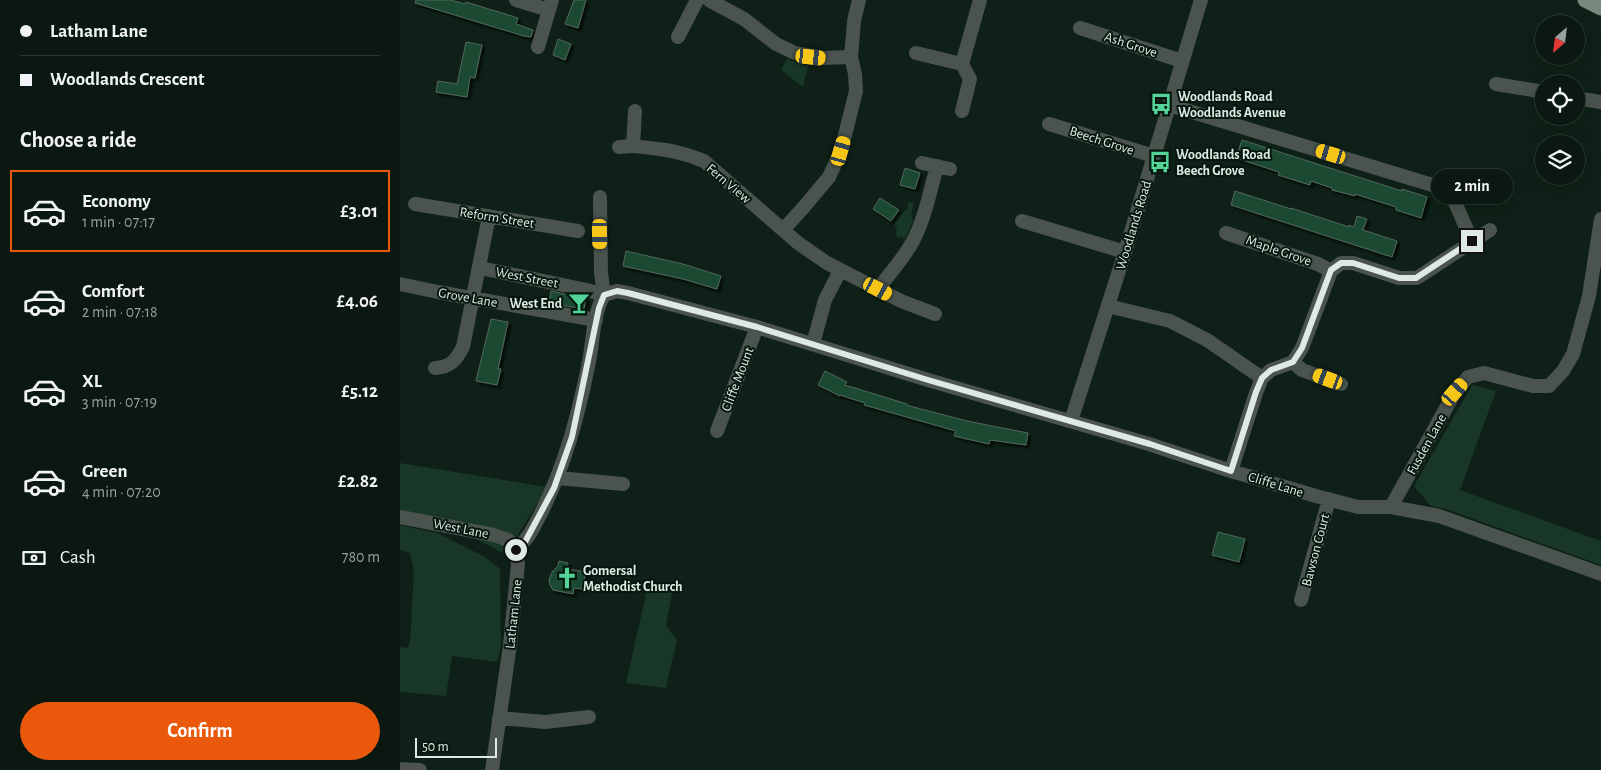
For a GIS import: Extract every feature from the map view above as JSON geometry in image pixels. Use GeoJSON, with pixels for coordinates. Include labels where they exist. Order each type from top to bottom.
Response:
{"type":"FeatureCollection","features":[{"type":"Feature","properties":{"kind":"main road"},"geometry":{"type":"LineString","coordinates":[[1585,0],[1601,8]]}},
{"type":"Feature","properties":{"kind":"street"},"geometry":{"type":"LineString","coordinates":[[516,0],[550,5],[538,47]]}},
{"type":"Feature","properties":{"kind":"street"},"geometry":{"type":"LineString","coordinates":[[678,37],[697,0]]}},
{"type":"Feature","properties":{"kind":"street"},"geometry":{"type":"LineString","coordinates":[[709,0],[744,19],[776,44],[795,53],[823,58],[851,57]]}},
{"type":"Feature","properties":{"kind":"street"},"geometry":{"type":"LineString","coordinates":[[783,230],[818,191],[837,163],[852,114],[856,91],[856,74],[851,57],[854,21],[859,0]]}},
{"type":"Feature","properties":{"kind":"street"},"geometry":{"type":"LineString","coordinates":[[962,111],[970,79],[962,64],[980,0]]}},
{"type":"Feature","properties":{"kind":"street","name":"Woodlands Road"},"geometry":{"type":"LineString","coordinates":[[1071,421],[1125,252],[1201,0]]}},
{"type":"Feature","properties":{"kind":"street","name":"Ash Grove"},"geometry":{"type":"LineString","coordinates":[[1080,28],[1182,61]]}},
{"type":"Feature","properties":{"kind":"street"},"geometry":{"type":"LineString","coordinates":[[916,53],[962,64]]}},
{"type":"Feature","properties":{"kind":"street"},"geometry":{"type":"LineString","coordinates":[[1496,84],[1535,90]]}},
{"type":"Feature","properties":{"kind":"street"},"geometry":{"type":"LineString","coordinates":[[1585,99],[1601,102]]}},
{"type":"Feature","properties":{"kind":"street"},"geometry":{"type":"LineString","coordinates":[[1169,105],[1439,187],[1453,198],[1472,241]]}},
{"type":"Feature","properties":{"kind":"street"},"geometry":{"type":"LineString","coordinates":[[633,146],[635,111]]}},
{"type":"Feature","properties":{"kind":"street","name":"Beech Grove"},"geometry":{"type":"LineString","coordinates":[[1049,124],[1154,156]]}},
{"type":"Feature","properties":{"kind":"street","name":"Fern View"},"geometry":{"type":"LineString","coordinates":[[619,147],[633,146],[667,149],[685,153],[704,161],[798,243],[840,271],[900,301],[935,314]]}},
{"type":"Feature","properties":{"kind":"street"},"geometry":{"type":"LineString","coordinates":[[878,289],[914,239],[943,167],[922,163]]}},
{"type":"Feature","properties":{"kind":"street"},"geometry":{"type":"LineString","coordinates":[[516,550],[525,542],[558,478],[572,437],[600,301],[604,295],[600,273],[600,197]]}},
{"type":"Feature","properties":{"kind":"street","name":"Reform Street"},"geometry":{"type":"LineString","coordinates":[[415,204],[578,231]]}},
{"type":"Feature","properties":{"kind":"street"},"geometry":{"type":"LineString","coordinates":[[435,368],[445,367],[456,360],[463,347],[489,216]]}},
{"type":"Feature","properties":{"kind":"street","name":"Fusden Lane"},"geometry":{"type":"LineString","coordinates":[[1391,507],[1455,392],[1468,377],[1484,373],[1533,386],[1550,386],[1563,371],[1573,354],[1589,296],[1601,219]]}},
{"type":"Feature","properties":{"kind":"street"},"geometry":{"type":"LineString","coordinates":[[1022,221],[1125,252]]}},
{"type":"Feature","properties":{"kind":"street"},"geometry":{"type":"LineString","coordinates":[[1231,471],[1262,378],[1271,370],[1293,362],[1302,348],[1331,270],[1341,263],[1353,263],[1399,278],[1416,278],[1490,230]]}},
{"type":"Feature","properties":{"kind":"street","name":"Maple Grove"},"geometry":{"type":"LineString","coordinates":[[1226,233],[1331,270]]}},
{"type":"Feature","properties":{"kind":"street","name":"West Street"},"geometry":{"type":"LineString","coordinates":[[480,268],[604,295]]}},
{"type":"Feature","properties":{"kind":"street"},"geometry":{"type":"LineString","coordinates":[[813,344],[825,300],[840,271]]}},
{"type":"Feature","properties":{"kind":"street","name":"Grove Lane"},"geometry":{"type":"LineString","coordinates":[[400,284],[596,320]]}},
{"type":"Feature","properties":{"kind":"street","name":"Cliffe Lane"},"geometry":{"type":"LineString","coordinates":[[604,295],[617,291],[628,293],[757,327],[928,380],[1150,444],[1231,471],[1329,499],[1358,506],[1391,507],[1439,516],[1601,574]]}},
{"type":"Feature","properties":{"kind":"street"},"geometry":{"type":"LineString","coordinates":[[1108,306],[1170,321],[1207,340],[1262,378]]}},
{"type":"Feature","properties":{"kind":"street","name":"Cliffe Mount"},"geometry":{"type":"LineString","coordinates":[[717,431],[757,327]]}},
{"type":"Feature","properties":{"kind":"street"},"geometry":{"type":"LineString","coordinates":[[1293,362],[1302,370],[1341,384]]}},
{"type":"Feature","properties":{"kind":"street"},"geometry":{"type":"LineString","coordinates":[[558,478],[623,484]]}},
{"type":"Feature","properties":{"kind":"street","name":"Bawson Court"},"geometry":{"type":"LineString","coordinates":[[1301,600],[1329,499]]}},
{"type":"Feature","properties":{"kind":"street","name":"West Lane"},"geometry":{"type":"LineString","coordinates":[[400,517],[494,535],[508,540],[516,550]]}},
{"type":"Feature","properties":{"kind":"street","name":"Latham Lane"},"geometry":{"type":"LineString","coordinates":[[492,770],[510,645],[518,564],[516,550]]}},
{"type":"Feature","properties":{"kind":"street"},"geometry":{"type":"LineString","coordinates":[[499,718],[545,722],[589,717]]}},
{"type":"Feature","properties":{"kind":"street"},"geometry":{"type":"LineString","coordinates":[[400,769],[420,770]]}},
{"type":"Feature","properties":{"kind":"green space"},"geometry":{"type":"Polygon","coordinates":[[[787,59],[808,66],[803,87],[781,70],[787,59]]]}},
{"type":"Feature","properties":{"kind":"green space"},"geometry":{"type":"Polygon","coordinates":[[[909,202],[914,203],[911,216],[913,221],[904,240],[902,236],[899,238],[895,235],[897,230],[894,224],[908,208],[909,202]]]}},
{"type":"Feature","properties":{"kind":"green space"},"geometry":{"type":"Polygon","coordinates":[[[1472,385],[1496,391],[1460,490],[1601,541],[1601,565],[1446,509],[1431,506],[1414,486],[1472,385]]]}},
{"type":"Feature","properties":{"kind":"green space"},"geometry":{"type":"Polygon","coordinates":[[[400,463],[547,487],[506,555],[445,522],[400,511],[400,463]]]}},
{"type":"Feature","properties":{"kind":"green space"},"geometry":{"type":"Polygon","coordinates":[[[400,525],[437,533],[485,557],[500,569],[501,645],[497,662],[452,656],[446,696],[400,692],[400,647],[408,648],[414,578],[410,553],[400,550],[400,525]]]}},
{"type":"Feature","properties":{"kind":"green space"},"geometry":{"type":"Polygon","coordinates":[[[649,581],[673,587],[666,626],[677,640],[666,688],[626,683],[649,581]]]}},
{"type":"Feature","properties":{"kind":"building"},"geometry":{"type":"Polygon","coordinates":[[[416,0],[451,0],[465,4],[466,2],[515,17],[518,18],[516,24],[533,30],[531,37],[415,3],[416,0]]]}},
{"type":"Feature","properties":{"kind":"building"},"geometry":{"type":"Polygon","coordinates":[[[574,0],[586,0],[578,28],[565,24],[574,0]]]}},
{"type":"Feature","properties":{"kind":"building"},"geometry":{"type":"Polygon","coordinates":[[[558,39],[571,44],[565,60],[553,55],[558,39]]]}},
{"type":"Feature","properties":{"kind":"building"},"geometry":{"type":"Polygon","coordinates":[[[466,42],[482,45],[475,78],[470,77],[467,97],[436,92],[438,81],[457,84],[466,42]]]}},
{"type":"Feature","properties":{"kind":"building"},"geometry":{"type":"Polygon","coordinates":[[[1242,140],[1402,191],[1402,189],[1427,197],[1421,218],[1396,210],[1396,207],[1355,194],[1355,196],[1332,190],[1332,188],[1311,181],[1310,185],[1278,175],[1279,172],[1236,158],[1242,140]]]}},
{"type":"Feature","properties":{"kind":"building"},"geometry":{"type":"Polygon","coordinates":[[[905,168],[920,173],[915,189],[900,185],[905,168]]]}},
{"type":"Feature","properties":{"kind":"building"},"geometry":{"type":"Polygon","coordinates":[[[1235,191],[1349,227],[1349,225],[1354,227],[1357,216],[1367,219],[1363,230],[1397,241],[1392,257],[1231,205],[1235,191]]]}},
{"type":"Feature","properties":{"kind":"building"},"geometry":{"type":"Polygon","coordinates":[[[880,198],[899,210],[891,221],[873,209],[880,198]]]}},
{"type":"Feature","properties":{"kind":"building"},"geometry":{"type":"Polygon","coordinates":[[[626,251],[683,264],[721,276],[717,289],[683,279],[623,266],[626,251]]]}},
{"type":"Feature","properties":{"kind":"building"},"geometry":{"type":"Polygon","coordinates":[[[551,291],[586,299],[584,309],[549,303],[551,291]]]}},
{"type":"Feature","properties":{"kind":"building"},"geometry":{"type":"Polygon","coordinates":[[[491,319],[508,322],[498,369],[501,369],[497,385],[476,381],[491,319]]]}},
{"type":"Feature","properties":{"kind":"building"},"geometry":{"type":"Polygon","coordinates":[[[825,371],[847,382],[845,385],[906,405],[967,421],[1028,433],[1026,445],[990,440],[989,444],[954,436],[956,431],[864,405],[865,403],[840,396],[818,385],[825,371]]]}},
{"type":"Feature","properties":{"kind":"building"},"geometry":{"type":"Polygon","coordinates":[[[1218,532],[1245,539],[1239,562],[1212,555],[1218,532]]]}},
{"type":"Feature","properties":{"kind":"building","name":"Gomersal Methodist Church"},"geometry":{"type":"Polygon","coordinates":[[[559,561],[568,563],[567,569],[586,572],[582,589],[574,588],[573,594],[553,590],[549,580],[559,561]]]}},
{"type":"Feature","properties":{"kind":"place","name":"Woodlands Road Woodlands Avenue"},"geometry":{"type":"Point","coordinates":[1161,104]}},
{"type":"Feature","properties":{"kind":"place","name":"Woodlands Road Beech Grove"},"geometry":{"type":"Point","coordinates":[1160,162]}},
{"type":"Feature","properties":{"kind":"place","name":"West End"},"geometry":{"type":"Point","coordinates":[579,303]}},
{"type":"Feature","properties":{"kind":"place","name":"Gomersal Methodist Church"},"geometry":{"type":"Point","coordinates":[567,578]}},
{"type":"Feature","properties":{"kind":"route"},"geometry":{"type":"LineString","coordinates":[[516,550],[525,542],[554,488],[572,437],[600,301],[604,295],[617,291],[628,293],[757,327],[928,380],[1150,444],[1231,471],[1262,378],[1271,370],[1293,362],[1302,348],[1331,270],[1341,263],[1353,263],[1399,278],[1416,278],[1472,241]]}}]}
